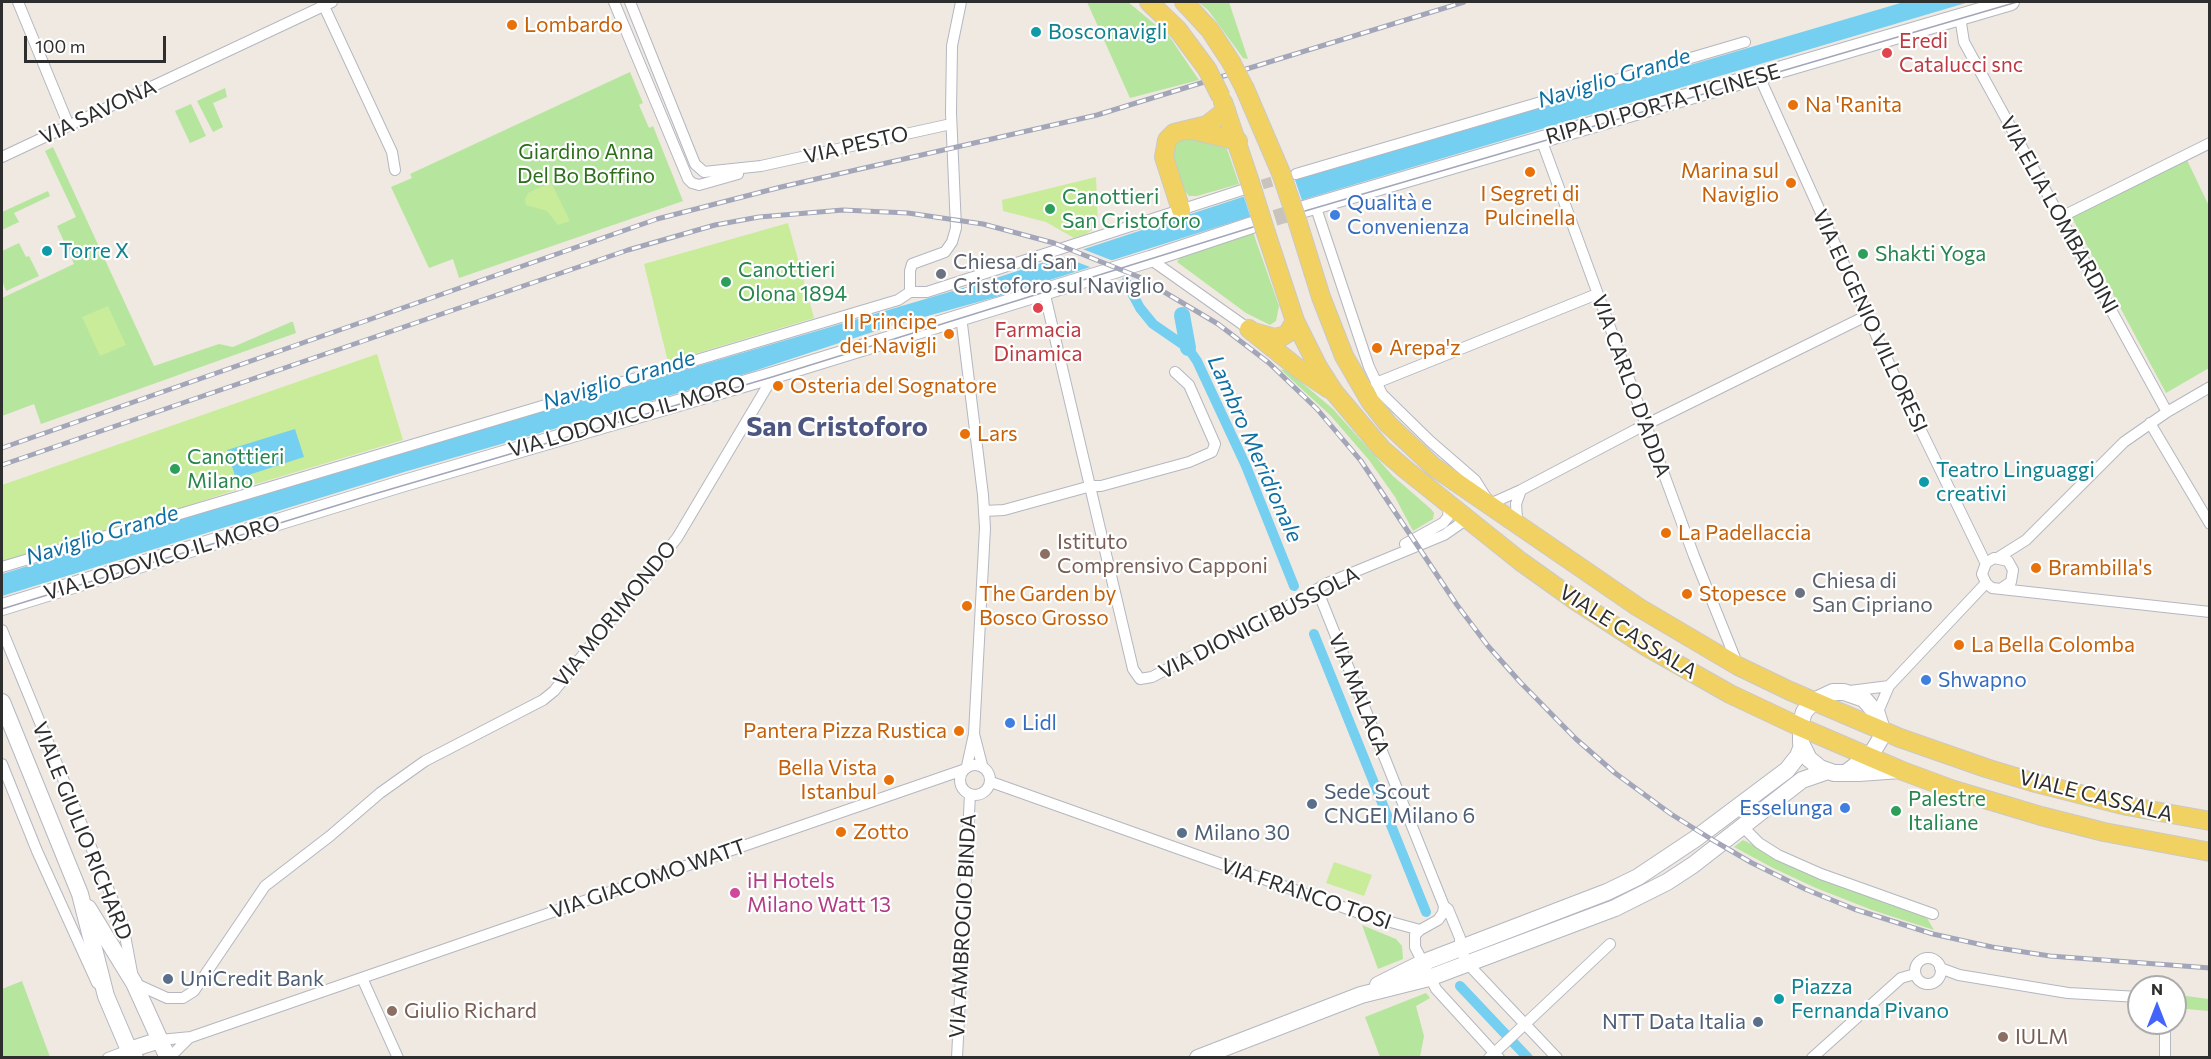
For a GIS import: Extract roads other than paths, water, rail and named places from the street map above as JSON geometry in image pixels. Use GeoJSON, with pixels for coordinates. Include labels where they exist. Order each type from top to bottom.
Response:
{"type":"FeatureCollection","features":[{"type":"Feature","properties":{"kind":"main road","name":"VIALE CASSALA"},"geometry":{"type":"LineString","coordinates":[[1149,2],[1178,30],[1207,69],[1226,110],[1238,141],[1259,229],[1309,352],[1334,392],[1382,448],[1449,506],[1576,601],[1647,647],[1801,737],[1869,757],[1994,803],[2138,840],[2210,852]]}},
{"type":"Feature","properties":{"kind":"main road"},"geometry":{"type":"LineString","coordinates":[[1184,2],[1213,33],[1231,62],[1306,212]]}},
{"type":"Feature","properties":{"kind":"main road"},"geometry":{"type":"LineString","coordinates":[[1181,210],[1164,152],[1167,140],[1178,132],[1215,121],[1226,110]]}},
{"type":"Feature","properties":{"kind":"main road"},"geometry":{"type":"LineString","coordinates":[[1190,130],[1238,141]]}},
{"type":"Feature","properties":{"kind":"main road","name":"VIALE CASSALA"},"geometry":{"type":"LineString","coordinates":[[1306,212],[1334,332],[1354,377],[1389,424],[1434,466],[1619,595],[1738,666],[1814,701],[1879,722],[1946,754],[2032,782],[2127,806],[2210,821]]}},
{"type":"Feature","properties":{"kind":"main road"},"geometry":{"type":"LineString","coordinates":[[1249,329],[1275,338],[1288,333],[1295,321]]}},
{"type":"Feature","properties":{"kind":"main road"},"geometry":{"type":"LineString","coordinates":[[1249,329],[1299,369],[1334,392]]}},
{"type":"Feature","properties":{"kind":"main road"},"geometry":{"type":"LineString","coordinates":[[1467,519],[1490,504]]}},
{"type":"Feature","properties":{"kind":"street"},"geometry":{"type":"LineString","coordinates":[[18,2],[69,126]]}},
{"type":"Feature","properties":{"kind":"street"},"geometry":{"type":"LineString","coordinates":[[614,2],[676,150],[683,151],[688,146],[630,2]]}},
{"type":"Feature","properties":{"kind":"street"},"geometry":{"type":"LineString","coordinates":[[910,292],[912,264],[945,252],[954,238],[956,216],[951,124],[952,46],[961,2]]}},
{"type":"Feature","properties":{"kind":"street","name":"RIPA DI PORTA TICINESE"},"geometry":{"type":"LineString","coordinates":[[1306,212],[1541,140],[2011,2]]}},
{"type":"Feature","properties":{"kind":"street","name":"VIA SAVONA"},"geometry":{"type":"LineString","coordinates":[[2,157],[326,3],[392,152],[396,170]]}},
{"type":"Feature","properties":{"kind":"street","name":"VIA ELIA LOMBARDINI"},"geometry":{"type":"LineString","coordinates":[[1960,17],[1965,42],[2167,412]]}},
{"type":"Feature","properties":{"kind":"street"},"geometry":{"type":"LineString","coordinates":[[1296,174],[1745,42]]}},
{"type":"Feature","properties":{"kind":"street","name":"VIA EUGENIO VILLORESI"},"geometry":{"type":"LineString","coordinates":[[1759,76],[1906,400],[1986,564]]}},
{"type":"Feature","properties":{"kind":"street","name":"VIA PESTO"},"geometry":{"type":"LineString","coordinates":[[676,150],[688,179],[692,183],[705,184],[761,166],[951,124]]}},
{"type":"Feature","properties":{"kind":"street","name":"VIA CARLO D'ADDA"},"geometry":{"type":"LineString","coordinates":[[1541,140],[1645,426],[1738,666]]}},
{"type":"Feature","properties":{"kind":"street"},"geometry":{"type":"LineString","coordinates":[[2061,217],[2210,143]]}},
{"type":"Feature","properties":{"kind":"street","name":"VIA PESTO"},"geometry":{"type":"LineString","coordinates":[[688,146],[695,164],[704,172],[761,166]]}},
{"type":"Feature","properties":{"kind":"street"},"geometry":{"type":"LineString","coordinates":[[2,567],[898,300],[910,292],[927,292],[1242,190]]}},
{"type":"Feature","properties":{"kind":"street","name":"VIALE CASSALA"},"geometry":{"type":"LineString","coordinates":[[1306,212],[1382,394],[1474,480],[1490,504]]}},
{"type":"Feature","properties":{"kind":"street","name":"VIA LODOVICO IL MORO"},"geometry":{"type":"LineString","coordinates":[[2,607],[367,494],[774,375],[1150,259],[1259,229]]}},
{"type":"Feature","properties":{"kind":"street"},"geometry":{"type":"LineString","coordinates":[[1150,259],[1249,329]]}},
{"type":"Feature","properties":{"kind":"street"},"geometry":{"type":"LineString","coordinates":[[1044,291],[1091,486]]}},
{"type":"Feature","properties":{"kind":"street"},"geometry":{"type":"LineString","coordinates":[[1376,383],[1597,294]]}},
{"type":"Feature","properties":{"kind":"street"},"geometry":{"type":"LineString","coordinates":[[1490,504],[1868,315]]}},
{"type":"Feature","properties":{"kind":"street"},"geometry":{"type":"LineString","coordinates":[[961,316],[985,528],[974,734],[960,782],[964,790],[970,794],[978,795],[984,792],[991,782],[989,772],[981,765],[975,764],[965,768]]}},
{"type":"Feature","properties":{"kind":"street"},"geometry":{"type":"LineString","coordinates":[[984,511],[1004,510],[1091,486],[1101,486],[1189,462],[1212,452],[1215,444],[1189,384],[1175,372]]}},
{"type":"Feature","properties":{"kind":"street","name":"VIA MORIMONDO"},"geometry":{"type":"LineString","coordinates":[[134,983],[168,998],[183,998],[194,991],[263,888],[330,836],[380,793],[425,761],[543,700],[554,691],[677,538],[774,375]]}},
{"type":"Feature","properties":{"kind":"street"},"geometry":{"type":"LineString","coordinates":[[2210,387],[2167,412],[2124,442],[2026,540],[1999,558],[1990,560],[1982,574],[1986,583],[1992,588],[2210,612]]}},
{"type":"Feature","properties":{"kind":"street"},"geometry":{"type":"LineString","coordinates":[[2150,423],[2210,524]]}},
{"type":"Feature","properties":{"kind":"street","name":"VIA DIONIGI BUSSOLA"},"geometry":{"type":"LineString","coordinates":[[1091,486],[1133,669],[1140,678],[1152,677],[1325,584],[1444,534],[1467,519]]}},
{"type":"Feature","properties":{"kind":"street"},"geometry":{"type":"LineString","coordinates":[[1519,525],[1516,504],[1521,490]]}},
{"type":"Feature","properties":{"kind":"street","name":"VIA DIONIGI BUSSOLA"},"geometry":{"type":"LineString","coordinates":[[1377,563],[1405,544],[1438,527],[1448,517],[1449,506]]}},
{"type":"Feature","properties":{"kind":"street"},"geometry":{"type":"LineString","coordinates":[[2002,588],[2010,582],[2026,540]]}},
{"type":"Feature","properties":{"kind":"street"},"geometry":{"type":"LineString","coordinates":[[1999,558],[2008,561],[2013,571],[2026,585],[2043,592]]}},
{"type":"Feature","properties":{"kind":"street"},"geometry":{"type":"LineString","coordinates":[[1846,772],[1869,757],[1881,738],[1879,722],[1888,686],[1986,583]]}},
{"type":"Feature","properties":{"kind":"street","name":"VIA MALAGA"},"geometry":{"type":"LineString","coordinates":[[1317,589],[1444,906],[1448,909],[1457,930],[1460,947],[1467,963]]}},
{"type":"Feature","properties":{"kind":"street","name":"VIALE GIULIO RICHARD"},"geometry":{"type":"LineString","coordinates":[[2,630],[6,651],[123,925],[134,983]]}},
{"type":"Feature","properties":{"kind":"street"},"geometry":{"type":"LineString","coordinates":[[1707,649],[1719,639],[1723,631]]}},
{"type":"Feature","properties":{"kind":"street"},"geometry":{"type":"LineString","coordinates":[[1426,971],[1460,947],[1607,892],[1638,877],[1695,839],[1787,770],[1798,756],[1804,712],[1814,701],[1833,692],[1888,686]]}},
{"type":"Feature","properties":{"kind":"street","name":"VIALE CASSALA"},"geometry":{"type":"LineString","coordinates":[[1845,692],[1864,699],[1879,722]]}},
{"type":"Feature","properties":{"kind":"street"},"geometry":{"type":"LineString","coordinates":[[2,702],[80,894]]}},
{"type":"Feature","properties":{"kind":"street"},"geometry":{"type":"LineString","coordinates":[[974,734],[981,765]]}},
{"type":"Feature","properties":{"kind":"street","name":"VIALE CASSALA"},"geometry":{"type":"LineString","coordinates":[[1801,737],[1814,763],[1828,771],[1900,770]]}},
{"type":"Feature","properties":{"kind":"street"},"geometry":{"type":"LineString","coordinates":[[2,764],[70,926],[106,996]]}},
{"type":"Feature","properties":{"kind":"street","name":"VIA GIACOMO WATT"},"geometry":{"type":"LineString","coordinates":[[189,1038],[935,781],[965,768]]}},
{"type":"Feature","properties":{"kind":"street"},"geometry":{"type":"LineString","coordinates":[[1198,1058],[1426,971],[1467,963],[1597,915],[1641,896],[1693,865],[1802,780],[1828,771]]}},
{"type":"Feature","properties":{"kind":"street","name":"VIA GIACOMO WATT"},"geometry":{"type":"LineString","coordinates":[[935,781],[960,782]]}},
{"type":"Feature","properties":{"kind":"street","name":"VIA FRANCO TOSI"},"geometry":{"type":"LineString","coordinates":[[991,782],[1365,915],[1420,930]]}},
{"type":"Feature","properties":{"kind":"street","name":"VIA AMBROGIO BINDA"},"geometry":{"type":"LineString","coordinates":[[957,1058],[970,794]]}},
{"type":"Feature","properties":{"kind":"street"},"geometry":{"type":"LineString","coordinates":[[1743,827],[1759,843],[1778,855],[1831,878],[1933,914]]}},
{"type":"Feature","properties":{"kind":"street","name":"VIALE GIULIO RICHARD"},"geometry":{"type":"LineString","coordinates":[[80,894],[134,983]]}},
{"type":"Feature","properties":{"kind":"street","name":"VIALE GIULIO RICHARD"},"geometry":{"type":"LineString","coordinates":[[80,894],[106,996],[132,1054]]}},
{"type":"Feature","properties":{"kind":"street"},"geometry":{"type":"LineString","coordinates":[[1444,906],[1443,913],[1433,924],[1420,930],[1414,941],[1436,989],[1495,1053],[1610,944]]}},
{"type":"Feature","properties":{"kind":"street"},"geometry":{"type":"LineString","coordinates":[[1433,924],[1457,930]]}},
{"type":"Feature","properties":{"kind":"street"},"geometry":{"type":"LineString","coordinates":[[1940,968],[1939,977],[1930,983],[1921,982],[1915,974],[1917,963],[1924,958],[1935,960],[1940,968],[1959,975],[2068,993],[2127,996]]}},
{"type":"Feature","properties":{"kind":"street"},"geometry":{"type":"LineString","coordinates":[[1467,963],[1522,1026],[1557,1058]]}},
{"type":"Feature","properties":{"kind":"street"},"geometry":{"type":"LineString","coordinates":[[1812,1058],[1901,978],[1915,974]]}},
{"type":"Feature","properties":{"kind":"street"},"geometry":{"type":"LineString","coordinates":[[362,978],[398,1058]]}},
{"type":"Feature","properties":{"kind":"street"},"geometry":{"type":"LineString","coordinates":[[134,983],[169,1058],[189,1038]]}},
{"type":"Feature","properties":{"kind":"street"},"geometry":{"type":"LineString","coordinates":[[2165,1035],[2165,1058]]}},
{"type":"Feature","properties":{"kind":"street"},"geometry":{"type":"LineString","coordinates":[[108,1058],[132,1054],[160,1040],[189,1038]]}},
{"type":"Feature","properties":{"kind":"water"},"geometry":{"type":"Polygon","coordinates":[[[1904,2],[1969,2],[1312,197],[996,297],[888,327],[748,373],[404,472],[2,596],[2,574],[401,450],[572,403],[990,280],[1361,158],[1490,123],[1558,101],[1904,2]]]}},
{"type":"Feature","properties":{"kind":"water"},"geometry":{"type":"Polygon","coordinates":[[[295,429],[304,457],[236,479],[227,450],[295,429]]]}},
{"type":"Feature","properties":{"kind":"waterway","name":"Lambro Meridionale"},"geometry":{"type":"LineString","coordinates":[[1126,282],[1140,308],[1153,324],[1188,348],[1197,361],[1246,466],[1294,586]]}},
{"type":"Feature","properties":{"kind":"waterway"},"geometry":{"type":"LineString","coordinates":[[1182,315],[1188,348]]}},
{"type":"Feature","properties":{"kind":"waterway","name":"Lambro Meridionale"},"geometry":{"type":"LineString","coordinates":[[1314,634],[1426,912]]}},
{"type":"Feature","properties":{"kind":"waterway","name":"Lambro Meridionale"},"geometry":{"type":"LineString","coordinates":[[1460,986],[1528,1058]]}},
{"type":"Feature","properties":{"kind":"tunnel"},"geometry":{"type":"LineString","coordinates":[[1248,189],[1287,177]]}},
{"type":"Feature","properties":{"kind":"tunnel"},"geometry":{"type":"LineString","coordinates":[[1252,225],[1304,209]]}},
{"type":"Feature","properties":{"kind":"tram line"},"geometry":{"type":"LineString","coordinates":[[1305,211],[2017,2]]}},
{"type":"Feature","properties":{"kind":"tram line"},"geometry":{"type":"LineString","coordinates":[[2,609],[364,497],[772,377],[1253,227]]}},
{"type":"Feature","properties":{"kind":"railway"},"geometry":{"type":"LineString","coordinates":[[2,448],[657,219],[781,187],[1097,115],[1464,2]]}},
{"type":"Feature","properties":{"kind":"railway"},"geometry":{"type":"LineString","coordinates":[[2,465],[628,250],[715,225],[759,217],[843,210],[908,213],[983,224],[1054,243],[1139,277],[1218,324],[1269,363],[1317,409],[1361,461],[1457,605],[1488,646],[1521,683],[1576,739],[1615,773],[1671,814],[1711,839],[1752,863],[1805,889],[1854,909],[1933,934],[1992,947],[2050,956],[2210,968]]}},
{"type":"Feature","properties":{"kind":"place","name":"Lombardo"},"geometry":{"type":"Point","coordinates":[512,25]}},
{"type":"Feature","properties":{"kind":"place","name":"Bosconavigli"},"geometry":{"type":"Point","coordinates":[1036,32]}},
{"type":"Feature","properties":{"kind":"place","name":"Eredi Catalucci snc"},"geometry":{"type":"Point","coordinates":[1887,53]}},
{"type":"Feature","properties":{"kind":"place","name":"Na 'Ranita"},"geometry":{"type":"Point","coordinates":[1793,105]}},
{"type":"Feature","properties":{"kind":"place","name":"I Segreti di Pulcinella"},"geometry":{"type":"Point","coordinates":[1530,172]}},
{"type":"Feature","properties":{"kind":"place","name":"Marina sul Naviglio"},"geometry":{"type":"Point","coordinates":[1791,183]}},
{"type":"Feature","properties":{"kind":"place","name":"Canottieri San Cristoforo"},"geometry":{"type":"Point","coordinates":[1050,209]}},
{"type":"Feature","properties":{"kind":"place","name":"Qualità e Convenienza"},"geometry":{"type":"Point","coordinates":[1335,215]}},
{"type":"Feature","properties":{"kind":"place","name":"Torre X"},"geometry":{"type":"Point","coordinates":[47,251]}},
{"type":"Feature","properties":{"kind":"place","name":"Shakti Yoga"},"geometry":{"type":"Point","coordinates":[1863,254]}},
{"type":"Feature","properties":{"kind":"place","name":"Chiesa di San Cristoforo sul Naviglio"},"geometry":{"type":"Point","coordinates":[941,274]}},
{"type":"Feature","properties":{"kind":"place","name":"Canottieri Olona 1894"},"geometry":{"type":"Point","coordinates":[726,282]}},
{"type":"Feature","properties":{"kind":"place","name":"Farmacia Dinamica"},"geometry":{"type":"Point","coordinates":[1038,308]}},
{"type":"Feature","properties":{"kind":"place","name":"II Principe dei Navigli"},"geometry":{"type":"Point","coordinates":[949,334]}},
{"type":"Feature","properties":{"kind":"place","name":"Arepa'z"},"geometry":{"type":"Point","coordinates":[1377,348]}},
{"type":"Feature","properties":{"kind":"place","name":"Osteria del Sognatore"},"geometry":{"type":"Point","coordinates":[778,386]}},
{"type":"Feature","properties":{"kind":"place","name":"Lars"},"geometry":{"type":"Point","coordinates":[965,434]}},
{"type":"Feature","properties":{"kind":"place","name":"Canottieri Milano"},"geometry":{"type":"Point","coordinates":[175,469]}},
{"type":"Feature","properties":{"kind":"place","name":"Teatro Linguaggi creativi"},"geometry":{"type":"Point","coordinates":[1924,482]}},
{"type":"Feature","properties":{"kind":"place","name":"La Padellaccia"},"geometry":{"type":"Point","coordinates":[1666,533]}},
{"type":"Feature","properties":{"kind":"place","name":"Istituto Comprensivo Capponi"},"geometry":{"type":"Point","coordinates":[1045,554]}},
{"type":"Feature","properties":{"kind":"place","name":"Brambilla's"},"geometry":{"type":"Point","coordinates":[2036,568]}},
{"type":"Feature","properties":{"kind":"place","name":"Chiesa di San Cipriano"},"geometry":{"type":"Point","coordinates":[1800,593]}},
{"type":"Feature","properties":{"kind":"place","name":"Stopesce"},"geometry":{"type":"Point","coordinates":[1687,594]}},
{"type":"Feature","properties":{"kind":"place","name":"The Garden by Bosco Grosso"},"geometry":{"type":"Point","coordinates":[967,606]}},
{"type":"Feature","properties":{"kind":"place","name":"La Bella Colomba"},"geometry":{"type":"Point","coordinates":[1959,645]}},
{"type":"Feature","properties":{"kind":"place","name":"Shwapno"},"geometry":{"type":"Point","coordinates":[1926,680]}},
{"type":"Feature","properties":{"kind":"place","name":"Lidl"},"geometry":{"type":"Point","coordinates":[1010,723]}},
{"type":"Feature","properties":{"kind":"place","name":"Pantera Pizza Rustica"},"geometry":{"type":"Point","coordinates":[959,731]}},
{"type":"Feature","properties":{"kind":"place","name":"Bella Vista Istanbul"},"geometry":{"type":"Point","coordinates":[889,780]}},
{"type":"Feature","properties":{"kind":"place","name":"Sede Scout CNGEI Milano 6"},"geometry":{"type":"Point","coordinates":[1312,804]}},
{"type":"Feature","properties":{"kind":"place","name":"Esselunga"},"geometry":{"type":"Point","coordinates":[1845,808]}},
{"type":"Feature","properties":{"kind":"place","name":"Palestre Italiane"},"geometry":{"type":"Point","coordinates":[1896,811]}},
{"type":"Feature","properties":{"kind":"place","name":"Zotto"},"geometry":{"type":"Point","coordinates":[841,832]}},
{"type":"Feature","properties":{"kind":"place","name":"Milano 30"},"geometry":{"type":"Point","coordinates":[1182,833]}},
{"type":"Feature","properties":{"kind":"place","name":"iH Hotels Milano Watt 13"},"geometry":{"type":"Point","coordinates":[735,893]}},
{"type":"Feature","properties":{"kind":"place","name":"UniCredit Bank"},"geometry":{"type":"Point","coordinates":[168,979]}},
{"type":"Feature","properties":{"kind":"place","name":"Piazza Fernanda Pivano"},"geometry":{"type":"Point","coordinates":[1779,999]}},
{"type":"Feature","properties":{"kind":"place","name":"Giulio Richard"},"geometry":{"type":"Point","coordinates":[392,1011]}},
{"type":"Feature","properties":{"kind":"place","name":"NTT Data Italia"},"geometry":{"type":"Point","coordinates":[1758,1022]}},
{"type":"Feature","properties":{"kind":"place","name":"IULM"},"geometry":{"type":"Point","coordinates":[2003,1037]}},
{"type":"Feature","properties":{"kind":"district","name":"San Cristoforo"},"geometry":{"type":"Point","coordinates":[837,427]}},
{"type":"Feature","properties":{"kind":"water label","name":"Naviglio Grande"},"geometry":{"type":"Point","coordinates":[1614,78]}},
{"type":"Feature","properties":{"kind":"water label","name":"Naviglio Grande"},"geometry":{"type":"Point","coordinates":[619,380]}},
{"type":"Feature","properties":{"kind":"water label","name":"Naviglio Grande"},"geometry":{"type":"Point","coordinates":[102,535]}},
{"type":"Feature","properties":{"kind":"park label","name":"Giardino Anna Del Bo Boffino"},"geometry":{"type":"Point","coordinates":[586,164]}}]}
